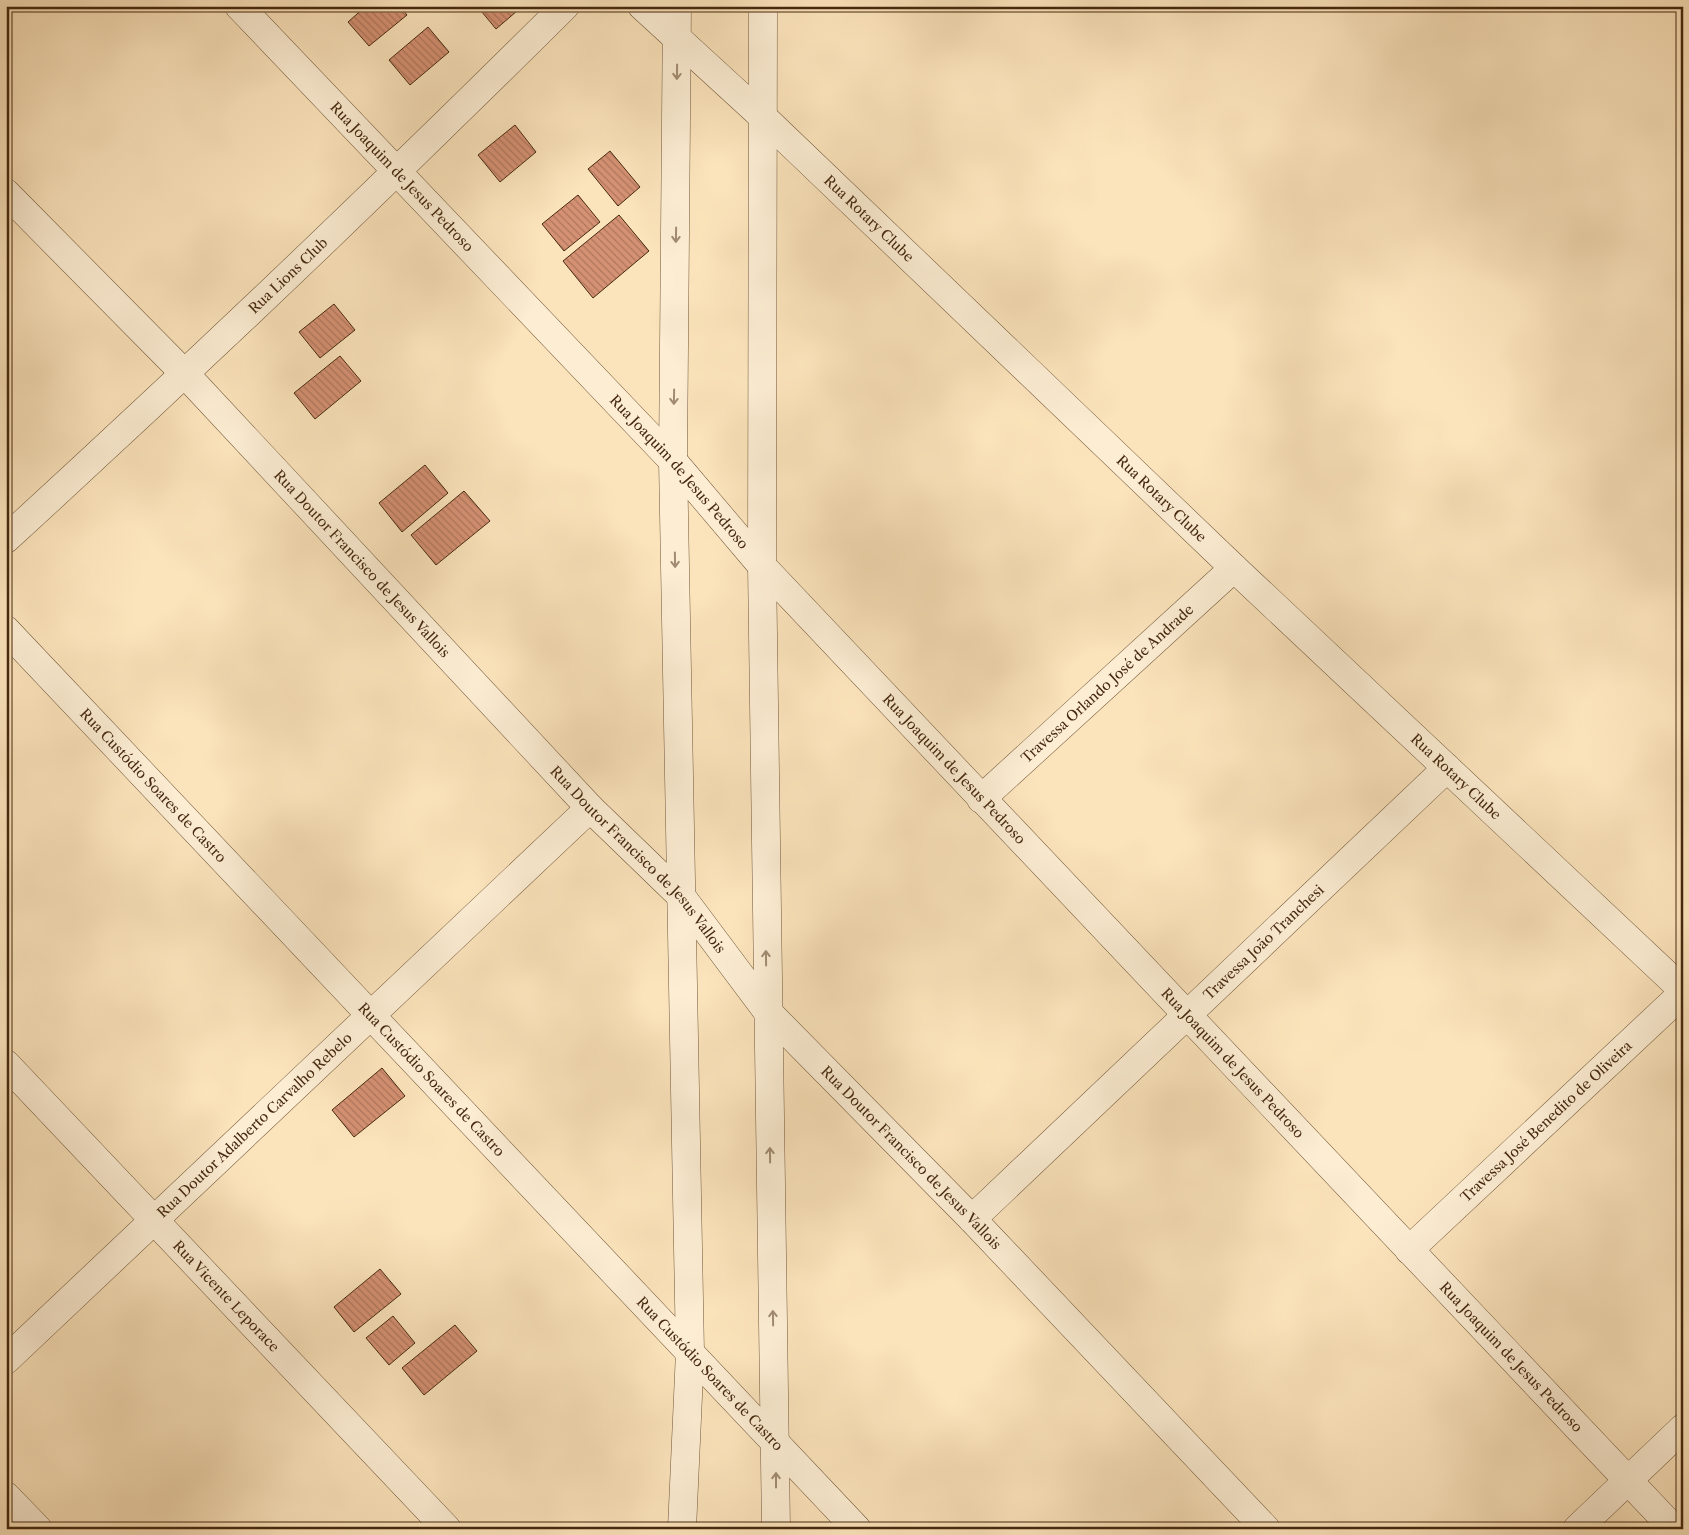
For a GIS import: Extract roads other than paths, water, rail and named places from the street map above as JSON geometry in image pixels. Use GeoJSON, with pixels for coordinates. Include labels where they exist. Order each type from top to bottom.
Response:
{"type":"FeatureCollection","features":[{"type":"Feature","properties":{"kind":"street","name":"Rua Joaquim de Jesus Pedroso"},"geometry":{"type":"LineString","coordinates":[[239,6],[397,174],[673,461],[762,566],[1674,1529]]}},
{"type":"Feature","properties":{"kind":"street","name":"Rua Lions Club"},"geometry":{"type":"LineString","coordinates":[[6,539],[186,375],[397,174],[565,6]]}},
{"type":"Feature","properties":{"kind":"street","name":"Rua Rotary Clube"},"geometry":{"type":"LineString","coordinates":[[642,6],[762,116],[1234,568],[1683,991]]}},
{"type":"Feature","properties":{"kind":"street"},"geometry":{"type":"LineString","coordinates":[[677,6],[673,461],[690,1352],[682,1529]]}},
{"type":"Feature","properties":{"kind":"street"},"geometry":{"type":"LineString","coordinates":[[763,6],[762,566],[766,1011],[776,1443],[776,1529]]}},
{"type":"Feature","properties":{"kind":"street","name":"Rua Doutor Francisco de Jesus Vallois"},"geometry":{"type":"LineString","coordinates":[[6,193],[186,375],[590,808],[681,896],[766,1011],[972,1219],[1266,1529]]}},
{"type":"Feature","properties":{"kind":"street","name":"Travessa Orlando José de Andrade"},"geometry":{"type":"LineString","coordinates":[[981,799],[1234,568]]}},
{"type":"Feature","properties":{"kind":"street","name":"Rua Custódio Soares de Castro"},"geometry":{"type":"LineString","coordinates":[[6,630],[857,1529]]}},
{"type":"Feature","properties":{"kind":"street","name":"Travessa João Tranchesi"},"geometry":{"type":"LineString","coordinates":[[972,1219],[1447,768]]}},
{"type":"Feature","properties":{"kind":"street","name":"Rua Doutor Adalberto Carvalho Rebelo"},"geometry":{"type":"LineString","coordinates":[[6,1360],[590,808]]}},
{"type":"Feature","properties":{"kind":"street","name":"Travessa José Benedito de Oliveira"},"geometry":{"type":"LineString","coordinates":[[1409,1250],[1683,991]]}},
{"type":"Feature","properties":{"kind":"street","name":"Rua Vicente Leporace"},"geometry":{"type":"LineString","coordinates":[[6,1064],[447,1529]]}},
{"type":"Feature","properties":{"kind":"street"},"geometry":{"type":"LineString","coordinates":[[1576,1529],[1683,1428]]}},
{"type":"Feature","properties":{"kind":"street"},"geometry":{"type":"LineString","coordinates":[[6,1496],[38,1529]]}}]}
